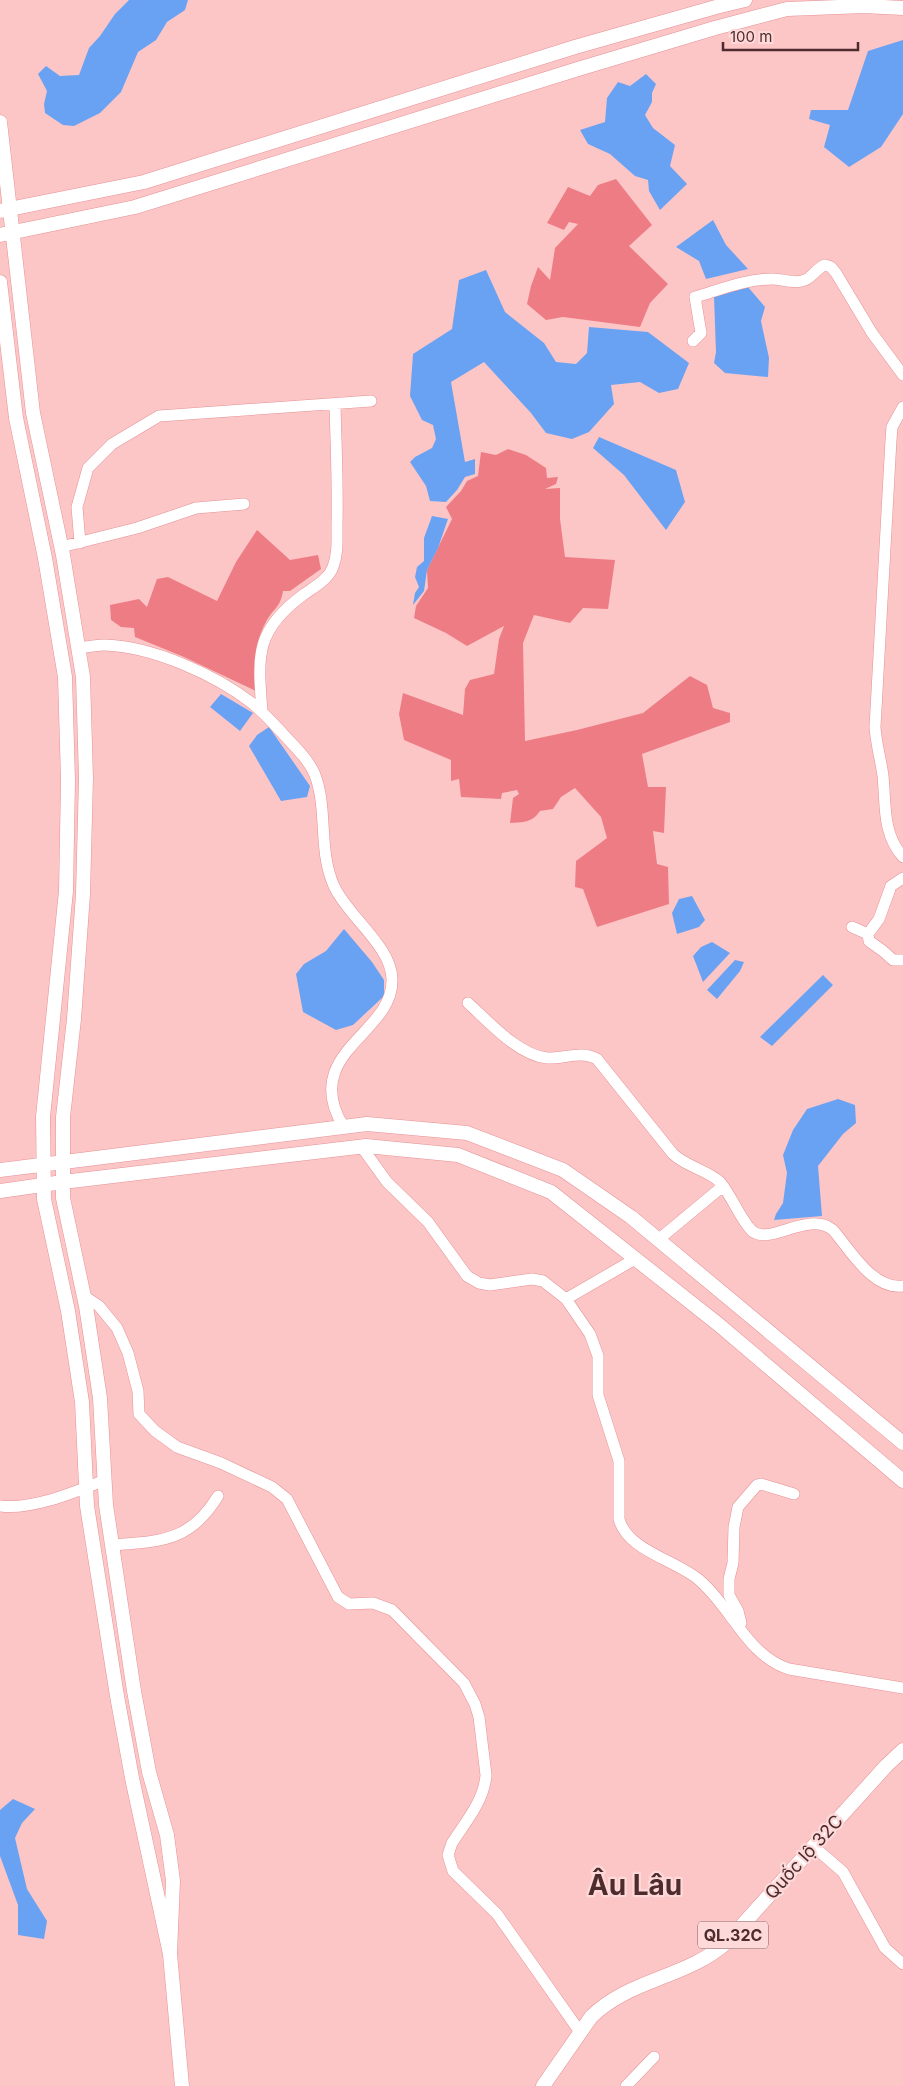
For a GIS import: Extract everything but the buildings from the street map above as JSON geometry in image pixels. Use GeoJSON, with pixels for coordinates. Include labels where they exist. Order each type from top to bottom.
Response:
{"type":"FeatureCollection","features":[{"type":"Feature","properties":{"kind":"main road"},"geometry":{"type":"LineString","coordinates":[[5,210],[144,182],[575,47],[716,6],[745,0]]}},
{"type":"Feature","properties":{"kind":"main road"},"geometry":{"type":"LineString","coordinates":[[6,233],[135,208],[578,69],[715,28],[787,9],[864,6],[903,8]]}},
{"type":"Feature","properties":{"kind":"main road"},"geometry":{"type":"LineString","coordinates":[[575,47],[578,69]]}},
{"type":"Feature","properties":{"kind":"main road"},"geometry":{"type":"LineString","coordinates":[[0,122],[6,233],[33,413],[61,547],[82,677],[86,778],[83,894],[74,1019],[63,1117],[63,1198],[84,1296],[100,1398],[106,1505],[149,1772],[167,1835],[172,1881],[170,1954],[182,2086]]}},
{"type":"Feature","properties":{"kind":"main road"},"geometry":{"type":"LineString","coordinates":[[0,282],[16,418],[45,558],[65,677],[68,780],[66,891],[43,1117],[44,1198],[68,1311],[82,1402],[87,1506],[119,1705],[132,1778],[170,1954]]}},
{"type":"Feature","properties":{"kind":"main road"},"geometry":{"type":"LineString","coordinates":[[0,1170],[367,1124],[467,1133],[563,1170],[631,1217],[903,1443]]}},
{"type":"Feature","properties":{"kind":"main road"},"geometry":{"type":"LineString","coordinates":[[0,1191],[361,1146],[458,1155],[551,1192],[718,1324],[903,1481]]}},
{"type":"Feature","properties":{"kind":"main road","name":"Quốc lộ 32C"},"geometry":{"type":"LineString","coordinates":[[547,2084],[591,2017],[611,1999],[692,1966],[715,1952],[886,1766],[903,1750]]}},
{"type":"Feature","properties":{"kind":"street"},"geometry":{"type":"LineString","coordinates":[[693,340],[702,333],[695,297],[741,283],[772,279],[795,282],[807,279],[817,268],[825,265],[831,267],[836,273],[872,333],[903,375]]}},
{"type":"Feature","properties":{"kind":"street"},"geometry":{"type":"LineString","coordinates":[[80,543],[77,507],[88,468],[112,444],[159,416],[371,401]]}},
{"type":"Feature","properties":{"kind":"street"},"geometry":{"type":"LineString","coordinates":[[262,712],[259,661],[266,636],[279,615],[288,606],[328,577],[335,558],[338,545],[339,501],[335,405]]}},
{"type":"Feature","properties":{"kind":"street"},"geometry":{"type":"LineString","coordinates":[[903,408],[892,427],[890,440],[875,727],[883,777],[886,821],[894,844],[903,857]]}},
{"type":"Feature","properties":{"kind":"street"},"geometry":{"type":"LineString","coordinates":[[61,547],[137,528],[196,508],[244,504]]}},
{"type":"Feature","properties":{"kind":"street"},"geometry":{"type":"LineString","coordinates":[[78,648],[103,645],[134,648],[173,660],[205,674],[237,693],[262,712],[311,766],[318,785],[326,863],[330,876],[339,897],[384,953],[392,972],[391,992],[386,1004],[350,1046],[337,1068],[334,1082],[334,1102],[344,1126]]}},
{"type":"Feature","properties":{"kind":"street"},"geometry":{"type":"LineString","coordinates":[[902,960],[893,960],[869,942],[868,934],[879,919],[891,886],[903,878]]}},
{"type":"Feature","properties":{"kind":"street"},"geometry":{"type":"LineString","coordinates":[[852,927],[868,934]]}},
{"type":"Feature","properties":{"kind":"street"},"geometry":{"type":"LineString","coordinates":[[468,1003],[500,1033],[530,1053],[548,1058],[584,1055],[597,1059],[673,1154],[683,1162],[713,1177],[723,1186],[750,1229],[765,1235],[815,1223],[825,1225],[833,1230],[876,1279],[886,1285],[903,1286]]}},
{"type":"Feature","properties":{"kind":"street"},"geometry":{"type":"LineString","coordinates":[[361,1146],[387,1182],[428,1222],[467,1276],[478,1283],[490,1285],[536,1279],[543,1281],[566,1299],[590,1334],[596,1349],[598,1395],[619,1461],[619,1519],[624,1532],[632,1541],[690,1572],[700,1580],[717,1597],[759,1652],[780,1666],[903,1688]]}},
{"type":"Feature","properties":{"kind":"street"},"geometry":{"type":"LineString","coordinates":[[658,1240],[723,1186]]}},
{"type":"Feature","properties":{"kind":"street"},"geometry":{"type":"LineString","coordinates":[[566,1299],[635,1258]]}},
{"type":"Feature","properties":{"kind":"street"},"geometry":{"type":"LineString","coordinates":[[84,1296],[99,1306],[117,1328],[128,1353],[138,1390],[140,1414],[155,1430],[177,1447],[221,1463],[280,1492],[293,1506],[338,1597],[349,1604],[373,1603],[392,1610],[458,1677],[470,1692],[479,1717],[486,1783],[480,1801],[449,1849],[448,1861],[453,1871],[482,1897],[500,1918],[580,2032]]}},
{"type":"Feature","properties":{"kind":"street"},"geometry":{"type":"LineString","coordinates":[[0,1506],[8,1507],[37,1502],[104,1480]]}},
{"type":"Feature","properties":{"kind":"street"},"geometry":{"type":"LineString","coordinates":[[743,1631],[738,1611],[729,1594],[729,1580],[733,1563],[734,1527],[738,1507],[757,1485],[761,1484],[794,1494]]}},
{"type":"Feature","properties":{"kind":"street"},"geometry":{"type":"LineString","coordinates":[[112,1545],[171,1538],[191,1528],[208,1513],[218,1496]]}},
{"type":"Feature","properties":{"kind":"street"},"geometry":{"type":"LineString","coordinates":[[813,1846],[843,1872],[885,1948],[903,1964]]}},
{"type":"Feature","properties":{"kind":"street"},"geometry":{"type":"LineString","coordinates":[[626,2086],[654,2057]]}},
{"type":"Feature","properties":{"kind":"shaded area"},"geometry":{"type":"Polygon","coordinates":[[[616,179],[652,225],[629,246],[668,284],[650,303],[640,327],[563,317],[546,320],[527,304],[531,286],[538,267],[550,280],[555,248],[578,224],[569,222],[564,230],[547,223],[568,187],[590,196],[598,185],[616,179]]]}},
{"type":"Feature","properties":{"kind":"shaded area"},"geometry":{"type":"Polygon","coordinates":[[[508,449],[526,455],[546,468],[547,478],[558,477],[556,484],[545,489],[560,488],[560,519],[565,557],[615,560],[608,609],[583,608],[570,623],[534,615],[523,643],[525,741],[643,713],[690,676],[707,685],[713,708],[730,713],[730,722],[642,754],[648,787],[666,787],[664,833],[653,831],[657,864],[668,867],[669,904],[597,927],[583,889],[575,887],[576,861],[607,838],[601,817],[575,788],[561,797],[553,809],[540,811],[534,818],[527,821],[510,823],[513,798],[519,794],[517,790],[502,793],[501,799],[461,797],[459,779],[451,781],[451,760],[404,740],[399,714],[403,693],[463,715],[465,689],[470,680],[494,674],[499,639],[504,626],[467,646],[446,633],[414,618],[416,606],[428,588],[427,570],[452,519],[446,507],[461,491],[467,481],[478,476],[481,452],[496,455],[508,449]]]}},
{"type":"Feature","properties":{"kind":"shaded area"},"geometry":{"type":"Polygon","coordinates":[[[257,530],[290,560],[318,555],[321,569],[290,591],[283,591],[278,605],[262,629],[255,656],[254,674],[256,691],[184,657],[135,637],[134,628],[121,627],[111,620],[110,605],[139,599],[147,607],[157,579],[168,577],[217,601],[236,562],[257,530]]]}},
{"type":"Feature","properties":{"kind":"water"},"geometry":{"type":"Polygon","coordinates":[[[129,0],[188,0],[185,10],[167,22],[156,40],[138,52],[121,92],[100,113],[74,126],[63,125],[45,113],[44,104],[47,91],[38,74],[46,66],[60,76],[79,75],[89,48],[115,14],[129,0]]]}},
{"type":"Feature","properties":{"kind":"water"},"geometry":{"type":"Polygon","coordinates":[[[903,40],[903,114],[881,147],[849,167],[824,147],[830,125],[809,119],[811,110],[848,110],[868,51],[903,40]]]}},
{"type":"Feature","properties":{"kind":"water"},"geometry":{"type":"Polygon","coordinates":[[[646,74],[656,84],[652,93],[652,102],[645,115],[653,128],[675,145],[670,166],[687,184],[660,210],[649,191],[648,180],[635,176],[610,154],[588,144],[580,130],[605,122],[607,98],[618,82],[630,86],[646,74]]]}},
{"type":"Feature","properties":{"kind":"water"},"geometry":{"type":"Polygon","coordinates":[[[713,220],[726,245],[748,269],[706,279],[699,261],[676,247],[713,220]]]}},
{"type":"Feature","properties":{"kind":"water"},"geometry":{"type":"Polygon","coordinates":[[[486,270],[505,312],[544,343],[556,362],[576,364],[587,353],[589,327],[648,332],[689,363],[678,389],[659,393],[640,382],[611,385],[614,404],[589,432],[572,439],[546,433],[531,413],[484,362],[451,382],[465,462],[475,459],[475,474],[465,477],[446,502],[430,501],[426,486],[410,462],[415,457],[432,448],[436,439],[433,425],[422,420],[410,396],[413,354],[452,329],[459,280],[486,270]]]}},
{"type":"Feature","properties":{"kind":"water"},"geometry":{"type":"Polygon","coordinates":[[[748,287],[765,307],[761,321],[769,358],[768,377],[725,373],[714,363],[716,352],[714,297],[748,287]]]}},
{"type":"Feature","properties":{"kind":"water"},"geometry":{"type":"Polygon","coordinates":[[[599,437],[676,470],[685,502],[666,530],[624,475],[593,448],[599,437]]]}},
{"type":"Feature","properties":{"kind":"water"},"geometry":{"type":"Polygon","coordinates":[[[432,516],[448,519],[438,548],[427,570],[424,591],[413,605],[415,593],[419,587],[415,577],[417,567],[424,561],[424,538],[432,516]]]}},
{"type":"Feature","properties":{"kind":"water"},"geometry":{"type":"Polygon","coordinates":[[[221,694],[253,713],[240,731],[210,707],[221,694]]]}},
{"type":"Feature","properties":{"kind":"water"},"geometry":{"type":"Polygon","coordinates":[[[269,727],[310,786],[307,797],[281,801],[249,746],[257,735],[269,727]]]}},
{"type":"Feature","properties":{"kind":"water"},"geometry":{"type":"Polygon","coordinates":[[[692,896],[705,920],[699,927],[677,934],[672,913],[679,899],[692,896]]]}},
{"type":"Feature","properties":{"kind":"water"},"geometry":{"type":"Polygon","coordinates":[[[344,929],[372,962],[384,980],[384,996],[353,1025],[336,1030],[303,1012],[296,974],[304,964],[326,951],[344,929]]]}},
{"type":"Feature","properties":{"kind":"water"},"geometry":{"type":"Polygon","coordinates":[[[712,942],[730,953],[703,982],[693,956],[701,947],[712,942]]]}},
{"type":"Feature","properties":{"kind":"water"},"geometry":{"type":"Polygon","coordinates":[[[735,960],[744,962],[740,971],[717,999],[707,990],[735,960]]]}},
{"type":"Feature","properties":{"kind":"water"},"geometry":{"type":"Polygon","coordinates":[[[823,975],[833,985],[772,1046],[760,1037],[823,975]]]}},
{"type":"Feature","properties":{"kind":"water"},"geometry":{"type":"Polygon","coordinates":[[[838,1099],[855,1105],[856,1123],[843,1134],[818,1166],[822,1216],[774,1220],[783,1203],[787,1173],[783,1155],[793,1130],[807,1109],[838,1099]]]}},
{"type":"Feature","properties":{"kind":"water"},"geometry":{"type":"Polygon","coordinates":[[[13,1799],[35,1809],[22,1823],[15,1838],[27,1889],[47,1921],[44,1939],[18,1935],[18,1905],[0,1856],[0,1810],[13,1799]]]}},
{"type":"Feature","properties":{"kind":"district","name":"Âu Lâu"},"geometry":{"type":"Point","coordinates":[635,1885]}}]}
